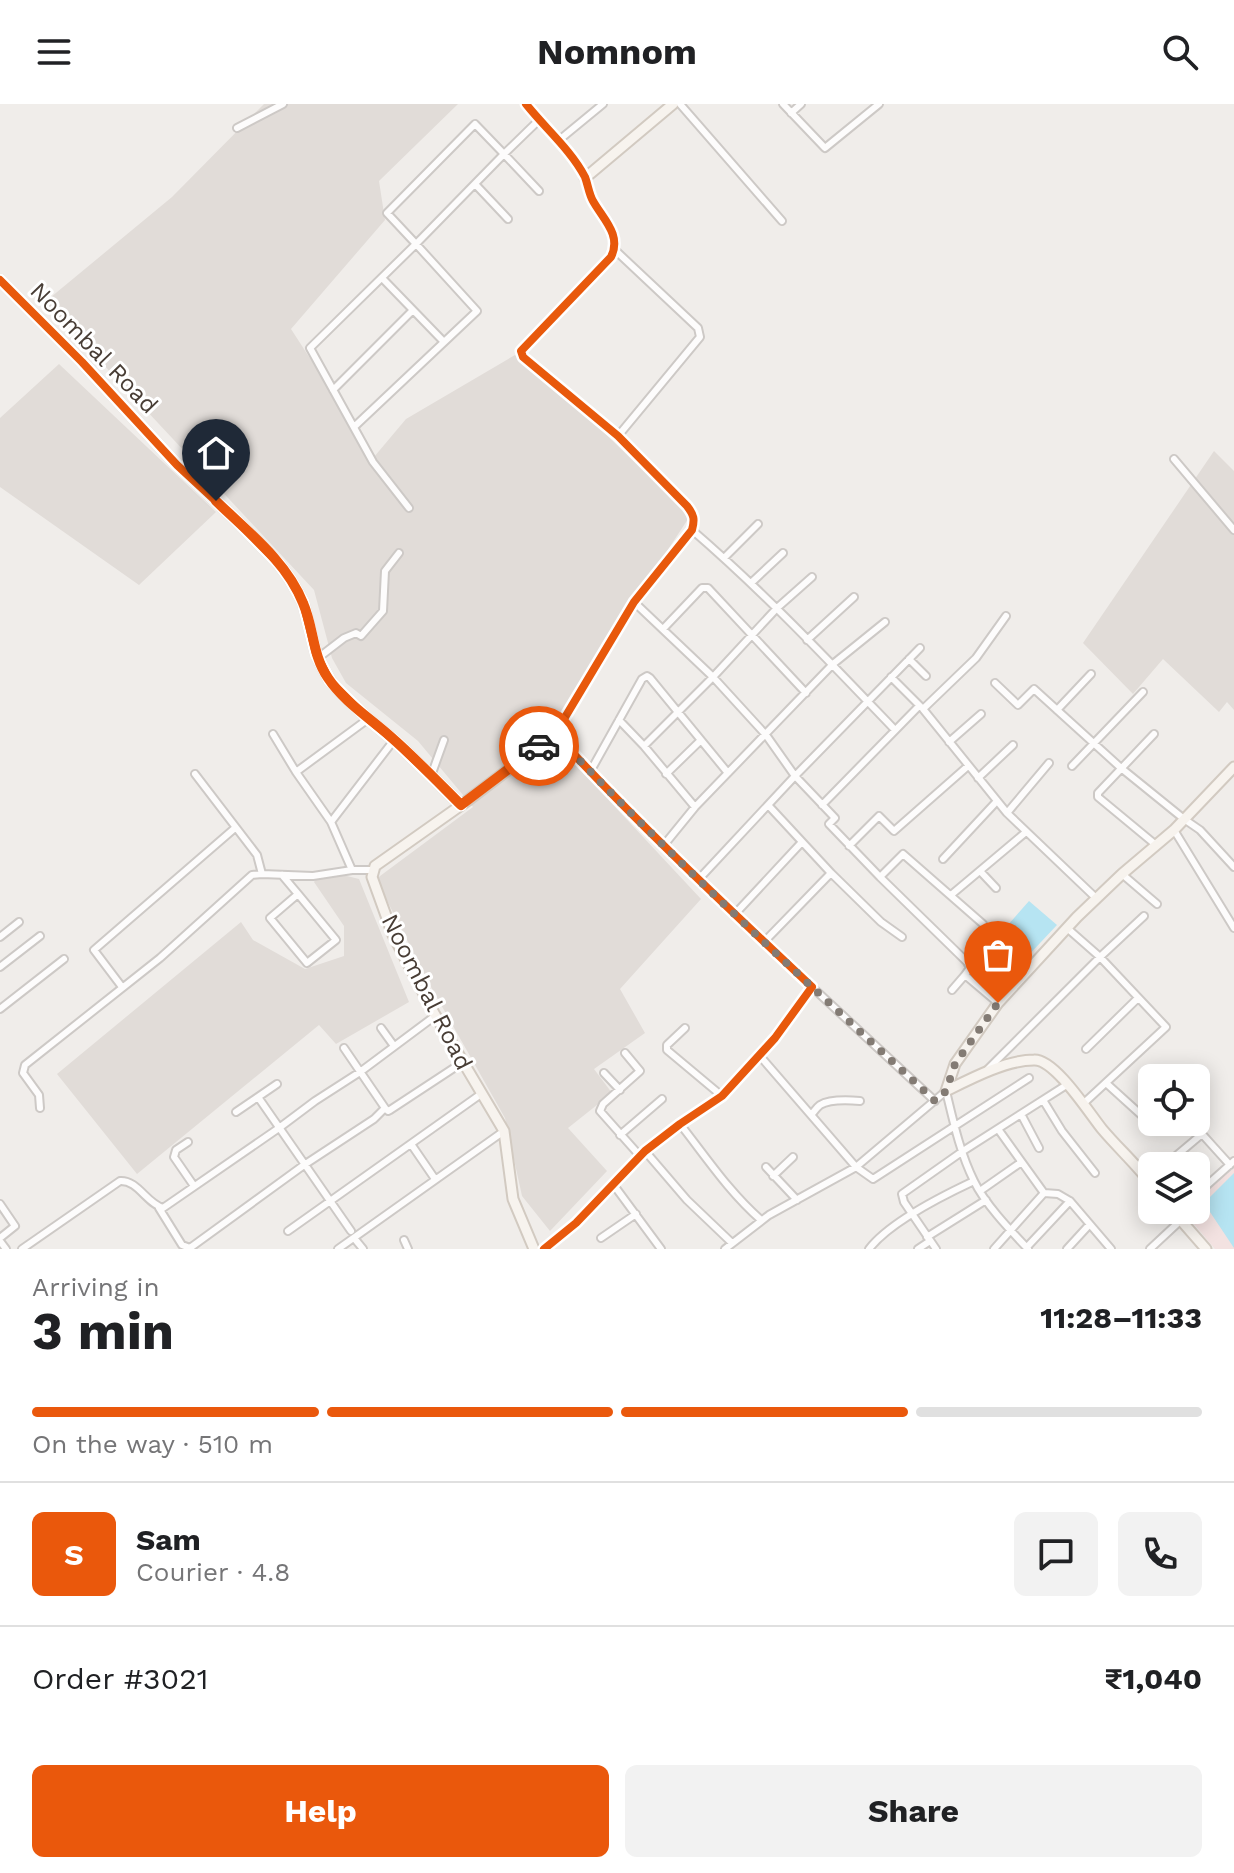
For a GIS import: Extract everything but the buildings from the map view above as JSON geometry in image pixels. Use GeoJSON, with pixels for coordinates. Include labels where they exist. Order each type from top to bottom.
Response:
{"type":"FeatureCollection","features":[{"type":"Feature","properties":{"kind":"street"},"geometry":{"type":"LineString","coordinates":[[237,128],[283,104]]}},
{"type":"Feature","properties":{"kind":"street"},"geometry":{"type":"LineString","coordinates":[[40,1108],[39,1095],[23,1073],[25,1065],[160,958],[252,875],[313,876],[374,870],[375,866],[555,734],[634,602],[692,530],[694,514],[618,436],[523,357],[521,351],[615,250],[612,230],[592,199],[585,178],[526,104]]}},
{"type":"Feature","properties":{"kind":"street"},"geometry":{"type":"LineString","coordinates":[[558,141],[603,104]]}},
{"type":"Feature","properties":{"kind":"street"},"geometry":{"type":"LineString","coordinates":[[585,178],[673,104]]}},
{"type":"Feature","properties":{"kind":"street"},"geometry":{"type":"LineString","coordinates":[[680,104],[782,221]]}},
{"type":"Feature","properties":{"kind":"street"},"geometry":{"type":"LineString","coordinates":[[783,104],[825,148],[879,104]]}},
{"type":"Feature","properties":{"kind":"street"},"geometry":{"type":"LineString","coordinates":[[791,113],[801,104]]}},
{"type":"Feature","properties":{"kind":"street"},"geometry":{"type":"LineString","coordinates":[[409,508],[373,462],[310,348],[539,120]]}},
{"type":"Feature","properties":{"kind":"street"},"geometry":{"type":"LineString","coordinates":[[354,427],[477,311],[387,213],[475,124],[539,191]]}},
{"type":"Feature","properties":{"kind":"street"},"geometry":{"type":"LineString","coordinates":[[475,184],[508,219]]}},
{"type":"Feature","properties":{"kind":"street"},"geometry":{"type":"LineString","coordinates":[[615,250],[698,328],[700,337],[618,436]]}},
{"type":"Feature","properties":{"kind":"street"},"geometry":{"type":"LineString","coordinates":[[382,278],[444,342]]}},
{"type":"Feature","properties":{"kind":"street","name":"Noombal Road"},"geometry":{"type":"LineString","coordinates":[[0,280],[82,362],[177,465],[282,567],[303,602],[317,659],[330,681],[461,805]]}},
{"type":"Feature","properties":{"kind":"street"},"geometry":{"type":"LineString","coordinates":[[333,390],[413,310]]}},
{"type":"Feature","properties":{"kind":"street"},"geometry":{"type":"LineString","coordinates":[[1174,459],[1234,530]]}},
{"type":"Feature","properties":{"kind":"street"},"geometry":{"type":"LineString","coordinates":[[724,558],[758,524]]}},
{"type":"Feature","properties":{"kind":"street"},"geometry":{"type":"LineString","coordinates":[[692,530],[777,608],[895,730]]}},
{"type":"Feature","properties":{"kind":"street"},"geometry":{"type":"LineString","coordinates":[[317,659],[344,638],[356,633],[361,636],[383,611],[385,571],[399,553]]}},
{"type":"Feature","properties":{"kind":"street"},"geometry":{"type":"LineString","coordinates":[[751,583],[783,553]]}},
{"type":"Feature","properties":{"kind":"street"},"geometry":{"type":"LineString","coordinates":[[644,746],[777,608],[812,577]]}},
{"type":"Feature","properties":{"kind":"street"},"geometry":{"type":"LineString","coordinates":[[663,629],[693,596],[702,588],[708,588],[806,693]]}},
{"type":"Feature","properties":{"kind":"street"},"geometry":{"type":"LineString","coordinates":[[807,640],[854,597]]}},
{"type":"Feature","properties":{"kind":"street"},"geometry":{"type":"LineString","coordinates":[[634,602],[713,677],[766,735],[795,776],[835,818],[829,824],[849,846],[967,962],[970,968],[952,990]]}},
{"type":"Feature","properties":{"kind":"street"},"geometry":{"type":"LineString","coordinates":[[822,805],[895,730],[976,658],[1006,616]]}},
{"type":"Feature","properties":{"kind":"street"},"geometry":{"type":"LineString","coordinates":[[664,845],[695,807],[833,664],[885,622]]}},
{"type":"Feature","properties":{"kind":"street"},"geometry":{"type":"LineString","coordinates":[[698,880],[920,648]]}},
{"type":"Feature","properties":{"kind":"street"},"geometry":{"type":"LineString","coordinates":[[909,659],[926,676]]}},
{"type":"Feature","properties":{"kind":"street"},"geometry":{"type":"LineString","coordinates":[[1057,710],[1091,674]]}},
{"type":"Feature","properties":{"kind":"street"},"geometry":{"type":"LineString","coordinates":[[590,772],[642,679],[647,676],[728,773]]}},
{"type":"Feature","properties":{"kind":"street"},"geometry":{"type":"LineString","coordinates":[[891,677],[921,708],[1007,813],[1096,898]]}},
{"type":"Feature","properties":{"kind":"street"},"geometry":{"type":"LineString","coordinates":[[995,683],[1018,705],[1034,689],[1121,768],[1200,830],[1234,867]]}},
{"type":"Feature","properties":{"kind":"street"},"geometry":{"type":"LineString","coordinates":[[1072,766],[1143,692]]}},
{"type":"Feature","properties":{"kind":"street"},"geometry":{"type":"LineString","coordinates":[[949,742],[981,714]]}},
{"type":"Feature","properties":{"kind":"street"},"geometry":{"type":"LineString","coordinates":[[296,772],[368,719]]}},
{"type":"Feature","properties":{"kind":"street"},"geometry":{"type":"LineString","coordinates":[[619,720],[695,807]]}},
{"type":"Feature","properties":{"kind":"street"},"geometry":{"type":"LineString","coordinates":[[273,734],[331,822],[352,870]]}},
{"type":"Feature","properties":{"kind":"street"},"geometry":{"type":"LineString","coordinates":[[555,734],[698,880],[935,1101]]}},
{"type":"Feature","properties":{"kind":"street"},"geometry":{"type":"LineString","coordinates":[[1154,734],[1098,793],[1098,797],[1156,845]]}},
{"type":"Feature","properties":{"kind":"street"},"geometry":{"type":"LineString","coordinates":[[331,822],[394,740]]}},
{"type":"Feature","properties":{"kind":"street"},"geometry":{"type":"LineString","coordinates":[[431,776],[444,740]]}},
{"type":"Feature","properties":{"kind":"street"},"geometry":{"type":"LineString","coordinates":[[666,774],[701,740]]}},
{"type":"Feature","properties":{"kind":"street"},"geometry":{"type":"LineString","coordinates":[[978,778],[1013,745]]}},
{"type":"Feature","properties":{"kind":"street"},"geometry":{"type":"LineString","coordinates":[[1007,813],[1049,763]]}},
{"type":"Feature","properties":{"kind":"street"},"geometry":{"type":"LineString","coordinates":[[849,846],[879,816],[894,831],[968,766]]}},
{"type":"Feature","properties":{"kind":"street"},"geometry":{"type":"LineString","coordinates":[[1070,1201],[1027,1248],[974,1181],[946,1091],[955,1064],[998,1003],[1067,928],[1122,874],[1174,830],[1234,767]]}},
{"type":"Feature","properties":{"kind":"street"},"geometry":{"type":"LineString","coordinates":[[195,774],[259,859],[262,874]]}},
{"type":"Feature","properties":{"kind":"street"},"geometry":{"type":"LineString","coordinates":[[943,859],[997,801]]}},
{"type":"Feature","properties":{"kind":"street"},"geometry":{"type":"LineString","coordinates":[[768,805],[831,873],[881,922],[902,937]]}},
{"type":"Feature","properties":{"kind":"street"},"geometry":{"type":"LineString","coordinates":[[122,987],[94,950],[235,828]]}},
{"type":"Feature","properties":{"kind":"street"},"geometry":{"type":"LineString","coordinates":[[1174,830],[1234,928]]}},
{"type":"Feature","properties":{"kind":"street"},"geometry":{"type":"LineString","coordinates":[[951,895],[1026,832]]}},
{"type":"Feature","properties":{"kind":"street"},"geometry":{"type":"LineString","coordinates":[[735,914],[802,842]]}},
{"type":"Feature","properties":{"kind":"street"},"geometry":{"type":"LineString","coordinates":[[880,877],[903,854],[983,924]]}},
{"type":"Feature","properties":{"kind":"street","name":"Noombal Road"},"geometry":{"type":"LineString","coordinates":[[374,870],[372,877],[393,935],[435,1016],[504,1131],[513,1199],[534,1249]]}},
{"type":"Feature","properties":{"kind":"street"},"geometry":{"type":"LineString","coordinates":[[980,871],[996,888]]}},
{"type":"Feature","properties":{"kind":"street"},"geometry":{"type":"LineString","coordinates":[[764,942],[831,873]]}},
{"type":"Feature","properties":{"kind":"street"},"geometry":{"type":"LineString","coordinates":[[1122,874],[1157,904]]}},
{"type":"Feature","properties":{"kind":"street"},"geometry":{"type":"LineString","coordinates":[[270,918],[307,963],[336,940],[282,875]]}},
{"type":"Feature","properties":{"kind":"street"},"geometry":{"type":"LineString","coordinates":[[262,924],[298,894]]}},
{"type":"Feature","properties":{"kind":"street"},"geometry":{"type":"LineString","coordinates":[[985,1071],[1144,916]]}},
{"type":"Feature","properties":{"kind":"street"},"geometry":{"type":"LineString","coordinates":[[0,937],[19,922]]}},
{"type":"Feature","properties":{"kind":"street"},"geometry":{"type":"LineString","coordinates":[[1067,928],[1100,957],[1166,1027],[1084,1103]]}},
{"type":"Feature","properties":{"kind":"street"},"geometry":{"type":"LineString","coordinates":[[0,967],[40,936]]}},
{"type":"Feature","properties":{"kind":"street"},"geometry":{"type":"LineString","coordinates":[[992,954],[1021,979]]}},
{"type":"Feature","properties":{"kind":"street"},"geometry":{"type":"LineString","coordinates":[[0,1009],[64,959]]}},
{"type":"Feature","properties":{"kind":"street"},"geometry":{"type":"LineString","coordinates":[[965,975],[998,1003]]}},
{"type":"Feature","properties":{"kind":"street"},"geometry":{"type":"LineString","coordinates":[[544,1249],[576,1223],[642,1154],[722,1096],[760,1056],[812,987]]}},
{"type":"Feature","properties":{"kind":"street"},"geometry":{"type":"LineString","coordinates":[[1086,1049],[1137,999]]}},
{"type":"Feature","properties":{"kind":"street"},"geometry":{"type":"LineString","coordinates":[[159,1208],[168,1205],[360,1072],[435,1016]]}},
{"type":"Feature","properties":{"kind":"street"},"geometry":{"type":"LineString","coordinates":[[381,1028],[394,1046]]}},
{"type":"Feature","properties":{"kind":"street"},"geometry":{"type":"LineString","coordinates":[[685,1028],[667,1045],[667,1050],[722,1096]]}},
{"type":"Feature","properties":{"kind":"street"},"geometry":{"type":"LineString","coordinates":[[344,1048],[388,1111],[463,1062]]}},
{"type":"Feature","properties":{"kind":"street"},"geometry":{"type":"LineString","coordinates":[[625,1053],[640,1071],[603,1104],[600,1111],[620,1135],[732,1243]]}},
{"type":"Feature","properties":{"kind":"street"},"geometry":{"type":"LineString","coordinates":[[760,1056],[856,1167],[870,1178],[877,1178],[954,1124],[1029,1078]]}},
{"type":"Feature","properties":{"kind":"street"},"geometry":{"type":"LineString","coordinates":[[725,1249],[761,1220],[856,1167],[946,1091],[985,1071],[1036,1059],[1044,1062],[1068,1084],[1102,1129],[1138,1166]]}},
{"type":"Feature","properties":{"kind":"street"},"geometry":{"type":"LineString","coordinates":[[604,1073],[620,1090]]}},
{"type":"Feature","properties":{"kind":"street"},"geometry":{"type":"LineString","coordinates":[[1106,1083],[1138,1112]]}},
{"type":"Feature","properties":{"kind":"street"},"geometry":{"type":"LineString","coordinates":[[236,1112],[277,1084]]}},
{"type":"Feature","properties":{"kind":"street"},"geometry":{"type":"LineString","coordinates":[[936,1249],[901,1197],[904,1191],[1068,1084]]}},
{"type":"Feature","properties":{"kind":"street"},"geometry":{"type":"LineString","coordinates":[[288,1231],[481,1094]]}},
{"type":"Feature","properties":{"kind":"street"},"geometry":{"type":"LineString","coordinates":[[258,1097],[363,1249]]}},
{"type":"Feature","properties":{"kind":"street"},"geometry":{"type":"LineString","coordinates":[[620,1135],[662,1099]]}},
{"type":"Feature","properties":{"kind":"street"},"geometry":{"type":"LineString","coordinates":[[1043,1100],[1062,1131],[1095,1173]]}},
{"type":"Feature","properties":{"kind":"street"},"geometry":{"type":"LineString","coordinates":[[811,1115],[824,1103],[860,1101]]}},
{"type":"Feature","properties":{"kind":"street"},"geometry":{"type":"LineString","coordinates":[[22,1249],[120,1181],[126,1180],[159,1208],[182,1245],[190,1248],[385,1108]]}},
{"type":"Feature","properties":{"kind":"street"},"geometry":{"type":"LineString","coordinates":[[1021,1114],[1039,1148]]}},
{"type":"Feature","properties":{"kind":"street"},"geometry":{"type":"LineString","coordinates":[[680,1124],[727,1186],[761,1220]]}},
{"type":"Feature","properties":{"kind":"street"},"geometry":{"type":"LineString","coordinates":[[998,1129],[1044,1193]]}},
{"type":"Feature","properties":{"kind":"street"},"geometry":{"type":"LineString","coordinates":[[338,1249],[353,1234],[504,1131]]}},
{"type":"Feature","properties":{"kind":"street"},"geometry":{"type":"LineString","coordinates":[[1181,1152],[1202,1134],[1232,1163],[1210,1183]]}},
{"type":"Feature","properties":{"kind":"street"},"geometry":{"type":"LineString","coordinates":[[188,1142],[176,1150],[174,1157],[194,1186]]}},
{"type":"Feature","properties":{"kind":"street"},"geometry":{"type":"LineString","coordinates":[[411,1144],[435,1179]]}},
{"type":"Feature","properties":{"kind":"street"},"geometry":{"type":"LineString","coordinates":[[773,1176],[793,1157]]}},
{"type":"Feature","properties":{"kind":"street"},"geometry":{"type":"LineString","coordinates":[[980,1191],[1020,1163]]}},
{"type":"Feature","properties":{"kind":"street"},"geometry":{"type":"LineString","coordinates":[[766,1167],[797,1200]]}},
{"type":"Feature","properties":{"kind":"street"},"geometry":{"type":"LineString","coordinates":[[869,1249],[880,1236],[974,1181]]}},
{"type":"Feature","properties":{"kind":"street"},"geometry":{"type":"LineString","coordinates":[[613,1184],[661,1249]]}},
{"type":"Feature","properties":{"kind":"street"},"geometry":{"type":"LineString","coordinates":[[1044,1193],[1058,1194],[1070,1201],[1106,1247]]}},
{"type":"Feature","properties":{"kind":"street"},"geometry":{"type":"LineString","coordinates":[[994,1249],[1044,1193]]}},
{"type":"Feature","properties":{"kind":"street"},"geometry":{"type":"LineString","coordinates":[[918,1249],[986,1200]]}},
{"type":"Feature","properties":{"kind":"street"},"geometry":{"type":"LineString","coordinates":[[0,1204],[15,1225],[0,1239],[6,1249]]}},
{"type":"Feature","properties":{"kind":"street"},"geometry":{"type":"LineString","coordinates":[[601,1238],[636,1214]]}},
{"type":"Feature","properties":{"kind":"street"},"geometry":{"type":"LineString","coordinates":[[1150,1249],[1168,1224]]}},
{"type":"Feature","properties":{"kind":"street"},"geometry":{"type":"LineString","coordinates":[[1185,1224],[1206,1249]]}},
{"type":"Feature","properties":{"kind":"street"},"geometry":{"type":"LineString","coordinates":[[1067,1249],[1089,1225]]}},
{"type":"Feature","properties":{"kind":"street"},"geometry":{"type":"LineString","coordinates":[[404,1240],[408,1249]]}},
{"type":"Feature","properties":{"kind":"shaded area"},"geometry":{"type":"Polygon","coordinates":[[[264,104],[458,104],[379,181],[385,220],[291,329],[374,457],[406,419],[515,355],[581,410],[690,516],[547,734],[701,899],[620,989],[645,1033],[594,1069],[612,1093],[568,1128],[607,1171],[550,1231],[522,1196],[505,1118],[431,987],[376,879],[473,807],[418,741],[346,683],[332,658],[314,590],[45,302],[172,197],[264,104]]]}},
{"type":"Feature","properties":{"kind":"shaded area"},"geometry":{"type":"Polygon","coordinates":[[[59,364],[216,512],[139,585],[0,487],[0,418],[59,364]]]}},
{"type":"Feature","properties":{"kind":"shaded area"},"geometry":{"type":"Polygon","coordinates":[[[1214,451],[1234,471],[1234,710],[1227,702],[1219,712],[1163,659],[1133,694],[1083,643],[1214,451]]]}},
{"type":"Feature","properties":{"kind":"shaded area"},"geometry":{"type":"Polygon","coordinates":[[[323,870],[359,879],[409,1002],[336,1044],[319,1025],[137,1174],[57,1074],[241,922],[253,940],[305,969],[344,956],[344,926],[314,882],[323,870]]]}},
{"type":"Feature","properties":{"kind":"shaded area"},"geometry":{"type":"Polygon","coordinates":[[[1234,1168],[1234,1249],[1215,1249],[1194,1224],[1210,1224],[1210,1189],[1234,1168]]]}},
{"type":"Feature","properties":{"kind":"water"},"geometry":{"type":"Polygon","coordinates":[[[1029,901],[1057,925],[1025,959],[1001,933],[1029,901]]]}},
{"type":"Feature","properties":{"kind":"water"},"geometry":{"type":"Polygon","coordinates":[[[1234,1173],[1234,1248],[1210,1212],[1210,1197],[1234,1173]]]}},
{"type":"Feature","properties":{"kind":"cycle path"},"geometry":{"type":"LineString","coordinates":[[526,104],[579,167],[592,198],[613,234],[614,249],[611,257],[521,351],[523,357],[618,436],[687,506],[694,520],[692,530],[634,602],[555,734],[649,832],[812,987],[775,1038],[722,1096],[645,1151],[576,1223],[544,1249]]}},
{"type":"Feature","properties":{"kind":"cycle path"},"geometry":{"type":"LineString","coordinates":[[0,280],[82,362],[177,465],[279,564],[303,602],[316,654],[330,681],[461,805]]}},
{"type":"Feature","properties":{"kind":"way so far"},"geometry":{"type":"LineString","coordinates":[[539,746],[555,734],[698,880],[935,1101],[946,1091],[955,1064],[998,1003]]}},
{"type":"Feature","properties":{"kind":"route"},"geometry":{"type":"LineString","coordinates":[[216,501],[282,567],[290,579],[301,597],[314,649],[330,681],[461,805],[539,746]]}}]}
